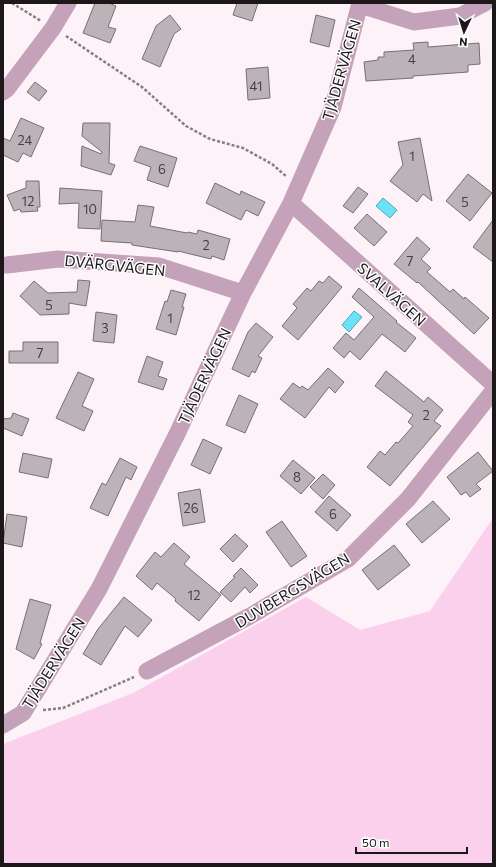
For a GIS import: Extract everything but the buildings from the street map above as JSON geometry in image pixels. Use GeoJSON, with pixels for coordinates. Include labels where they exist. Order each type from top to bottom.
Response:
{"type":"FeatureCollection","features":[{"type":"Feature","properties":{"kind":"street"},"geometry":{"type":"LineString","coordinates":[[3,92],[7,89],[53,28],[68,3]]}},
{"type":"Feature","properties":{"kind":"street"},"geometry":{"type":"LineString","coordinates":[[360,4],[414,22],[460,16],[485,3]]}},
{"type":"Feature","properties":{"kind":"street","name":"TJÄDERVÄGEN"},"geometry":{"type":"LineString","coordinates":[[3,725],[23,713],[99,589],[177,434],[243,294],[291,203],[333,107],[360,4]]}},
{"type":"Feature","properties":{"kind":"street","name":"SVALVÄGEN"},"geometry":{"type":"LineString","coordinates":[[291,203],[493,384]]}},
{"type":"Feature","properties":{"kind":"street","name":"DVÄRGVÄGEN"},"geometry":{"type":"LineString","coordinates":[[7,265],[58,259],[159,266],[243,294]]}},
{"type":"Feature","properties":{"kind":"street","name":"DUVBERGSVÄGEN"},"geometry":{"type":"LineString","coordinates":[[147,671],[250,616],[348,559],[408,499],[493,391]]}},
{"type":"Feature","properties":{"kind":"path"},"geometry":{"type":"LineString","coordinates":[[12,3],[53,28],[142,87],[186,126],[210,139],[243,148],[272,164],[292,181],[291,203]]}},
{"type":"Feature","properties":{"kind":"path"},"geometry":{"type":"LineString","coordinates":[[23,713],[63,708],[147,671]]}},
{"type":"Feature","properties":{"kind":"shaded area"},"geometry":{"type":"Polygon","coordinates":[[[493,518],[493,864],[3,864],[3,744],[133,693],[306,597],[360,630],[430,611],[493,518]]]}},
{"type":"Feature","properties":{"kind":"water"},"geometry":{"type":"Polygon","coordinates":[[[383,198],[397,210],[390,218],[376,206],[383,198]]]}},
{"type":"Feature","properties":{"kind":"water"},"geometry":{"type":"Polygon","coordinates":[[[354,311],[362,317],[349,332],[342,325],[354,311]]]}}]}
